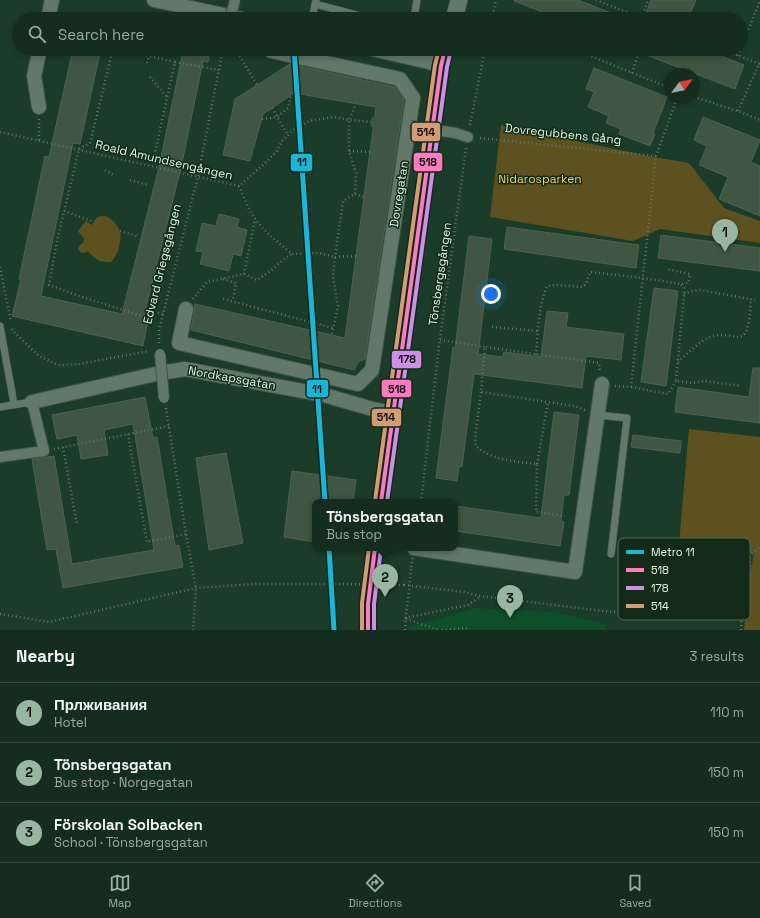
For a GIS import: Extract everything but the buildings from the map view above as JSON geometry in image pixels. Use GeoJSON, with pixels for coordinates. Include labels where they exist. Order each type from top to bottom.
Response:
{"type":"FeatureCollection","features":[{"type":"Feature","properties":{"kind":"street"},"geometry":{"type":"LineString","coordinates":[[49,12],[52,0]]}},
{"type":"Feature","properties":{"kind":"street"},"geometry":{"type":"LineString","coordinates":[[154,0],[210,12]]}},
{"type":"Feature","properties":{"kind":"street"},"geometry":{"type":"LineString","coordinates":[[231,12],[234,0]]}},
{"type":"Feature","properties":{"kind":"street"},"geometry":{"type":"LineString","coordinates":[[456,12],[459,0]]}},
{"type":"Feature","properties":{"kind":"street"},"geometry":{"type":"LineString","coordinates":[[38,56],[34,76],[38,107]]}},
{"type":"Feature","properties":{"kind":"street","name":"Dovregatan"},"geometry":{"type":"LineString","coordinates":[[186,308],[179,343],[358,384],[372,370],[414,98],[400,79],[294,56]]}},
{"type":"Feature","properties":{"kind":"street"},"geometry":{"type":"LineString","coordinates":[[403,56],[441,66]]}},
{"type":"Feature","properties":{"kind":"street"},"geometry":{"type":"LineString","coordinates":[[381,499],[443,56]]}},
{"type":"Feature","properties":{"kind":"street"},"geometry":{"type":"LineString","coordinates":[[411,126],[468,137]]}},
{"type":"Feature","properties":{"kind":"street"},"geometry":{"type":"LineString","coordinates":[[159,352],[164,398]]}},
{"type":"Feature","properties":{"kind":"street","name":"Nordkapsgatan"},"geometry":{"type":"LineString","coordinates":[[32,402],[160,373],[185,369],[324,395],[376,410],[393,413]]}},
{"type":"Feature","properties":{"kind":"street"},"geometry":{"type":"LineString","coordinates":[[324,395],[326,377]]}},
{"type":"Feature","properties":{"kind":"street"},"geometry":{"type":"LineString","coordinates":[[434,551],[575,572],[602,384]]}},
{"type":"Feature","properties":{"kind":"street"},"geometry":{"type":"LineString","coordinates":[[0,457],[44,451],[32,402]]}},
{"type":"Feature","properties":{"kind":"street"},"geometry":{"type":"LineString","coordinates":[[368,630],[368,604],[375,551]]}},
{"type":"Feature","properties":{"kind":"lane"},"geometry":{"type":"LineString","coordinates":[[415,12],[417,0]]}},
{"type":"Feature","properties":{"kind":"lane"},"geometry":{"type":"LineString","coordinates":[[314,12],[316,2],[349,12]]}},
{"type":"Feature","properties":{"kind":"lane"},"geometry":{"type":"LineString","coordinates":[[0,326],[14,404]]}},
{"type":"Feature","properties":{"kind":"lane","name":"Nordkapsgatan"},"geometry":{"type":"LineString","coordinates":[[0,407],[32,402]]}},
{"type":"Feature","properties":{"kind":"lane"},"geometry":{"type":"LineString","coordinates":[[597,415],[627,418],[611,554]]}},
{"type":"Feature","properties":{"kind":"path"},"geometry":{"type":"LineString","coordinates":[[493,12],[496,0]]}},
{"type":"Feature","properties":{"kind":"path"},"geometry":{"type":"LineString","coordinates":[[596,0],[627,12]]}},
{"type":"Feature","properties":{"kind":"path"},"geometry":{"type":"LineString","coordinates":[[645,12],[648,0]]}},
{"type":"Feature","properties":{"kind":"path"},"geometry":{"type":"LineString","coordinates":[[748,31],[760,1]]}},
{"type":"Feature","properties":{"kind":"path"},"geometry":{"type":"LineString","coordinates":[[111,56],[90,143],[79,149],[64,211],[49,285],[142,316],[151,321],[153,313],[163,314]]}},
{"type":"Feature","properties":{"kind":"path"},"geometry":{"type":"LineString","coordinates":[[147,63],[149,56],[219,70]]}},
{"type":"Feature","properties":{"kind":"path","name":"Edvard Griegsgången"},"geometry":{"type":"LineString","coordinates":[[159,352],[159,330],[198,176],[222,56]]}},
{"type":"Feature","properties":{"kind":"path"},"geometry":{"type":"LineString","coordinates":[[239,56],[258,85]]}},
{"type":"Feature","properties":{"kind":"path","name":"Tönsbergsgången"},"geometry":{"type":"LineString","coordinates":[[421,499],[440,340],[468,137],[485,56]]}},
{"type":"Feature","properties":{"kind":"path"},"geometry":{"type":"LineString","coordinates":[[591,56],[664,86]]}},
{"type":"Feature","properties":{"kind":"path"},"geometry":{"type":"LineString","coordinates":[[632,73],[638,56]]}},
{"type":"Feature","properties":{"kind":"path"},"geometry":{"type":"LineString","coordinates":[[738,56],[760,64],[738,111]]}},
{"type":"Feature","properties":{"kind":"path"},"geometry":{"type":"LineString","coordinates":[[152,166],[175,62]]}},
{"type":"Feature","properties":{"kind":"path"},"geometry":{"type":"LineString","coordinates":[[150,77],[167,98]]}},
{"type":"Feature","properties":{"kind":"path"},"geometry":{"type":"LineString","coordinates":[[262,119],[277,117],[288,108],[291,95]]}},
{"type":"Feature","properties":{"kind":"path"},"geometry":{"type":"LineString","coordinates":[[700,99],[760,120]]}},
{"type":"Feature","properties":{"kind":"path"},"geometry":{"type":"LineString","coordinates":[[355,194],[356,173],[349,151],[349,120],[356,104]]}},
{"type":"Feature","properties":{"kind":"path"},"geometry":{"type":"LineString","coordinates":[[631,387],[656,156],[675,104]]}},
{"type":"Feature","properties":{"kind":"path"},"geometry":{"type":"LineString","coordinates":[[38,107],[38,140]]}},
{"type":"Feature","properties":{"kind":"path"},"geometry":{"type":"LineString","coordinates":[[272,108],[288,135]]}},
{"type":"Feature","properties":{"kind":"path","name":"Roald Amundsengången"},"geometry":{"type":"LineString","coordinates":[[0,132],[239,186],[277,151],[282,141],[293,130],[309,121],[334,117],[371,122]]}},
{"type":"Feature","properties":{"kind":"path","name":"Dovregubbens Gång"},"geometry":{"type":"LineString","coordinates":[[468,137],[656,156]]}},
{"type":"Feature","properties":{"kind":"path"},"geometry":{"type":"LineString","coordinates":[[349,151],[370,152]]}},
{"type":"Feature","properties":{"kind":"path"},"geometry":{"type":"LineString","coordinates":[[105,170],[115,176]]}},
{"type":"Feature","properties":{"kind":"path"},"geometry":{"type":"LineString","coordinates":[[130,180],[148,184]]}},
{"type":"Feature","properties":{"kind":"path"},"geometry":{"type":"LineString","coordinates":[[239,186],[255,219],[268,233],[292,254]]}},
{"type":"Feature","properties":{"kind":"path"},"geometry":{"type":"LineString","coordinates":[[332,334],[338,306],[332,278],[343,201],[355,194],[364,197]]}},
{"type":"Feature","properties":{"kind":"path"},"geometry":{"type":"LineString","coordinates":[[64,211],[94,222]]}},
{"type":"Feature","properties":{"kind":"path"},"geometry":{"type":"LineString","coordinates":[[244,274],[255,219]]}},
{"type":"Feature","properties":{"kind":"path"},"geometry":{"type":"LineString","coordinates":[[120,231],[138,236]]}},
{"type":"Feature","properties":{"kind":"path"},"geometry":{"type":"LineString","coordinates":[[186,308],[207,282],[244,274],[257,280],[292,254],[319,253],[335,257],[356,256]]}},
{"type":"Feature","properties":{"kind":"path"},"geometry":{"type":"LineString","coordinates":[[0,267],[13,330],[39,356],[58,365],[79,364],[159,352]]}},
{"type":"Feature","properties":{"kind":"path"},"geometry":{"type":"LineString","coordinates":[[536,355],[543,296],[547,286],[557,285],[582,287],[586,284],[590,272],[681,284],[688,283],[690,274],[666,269]]}},
{"type":"Feature","properties":{"kind":"path"},"geometry":{"type":"LineString","coordinates":[[222,279],[236,282],[233,301]]}},
{"type":"Feature","properties":{"kind":"path"},"geometry":{"type":"LineString","coordinates":[[440,340],[599,364],[602,384],[631,387],[668,394],[676,381],[684,294],[684,287],[681,284]]}},
{"type":"Feature","properties":{"kind":"path"},"geometry":{"type":"LineString","coordinates":[[684,294],[700,290],[755,300]]}},
{"type":"Feature","properties":{"kind":"path"},"geometry":{"type":"LineString","coordinates":[[223,299],[334,328]]}},
{"type":"Feature","properties":{"kind":"path"},"geometry":{"type":"LineString","coordinates":[[678,362],[709,337],[724,335],[738,337],[744,335],[748,329],[750,299]]}},
{"type":"Feature","properties":{"kind":"path"},"geometry":{"type":"LineString","coordinates":[[492,327],[538,331]]}},
{"type":"Feature","properties":{"kind":"path"},"geometry":{"type":"LineString","coordinates":[[485,347],[475,438],[476,446],[481,451],[503,459],[537,464]]}},
{"type":"Feature","properties":{"kind":"path"},"geometry":{"type":"LineString","coordinates":[[676,381],[691,383],[705,381],[742,386]]}},
{"type":"Feature","properties":{"kind":"path"},"geometry":{"type":"LineString","coordinates":[[481,392],[574,406],[597,415]]}},
{"type":"Feature","properties":{"kind":"path"},"geometry":{"type":"LineString","coordinates":[[164,398],[196,588],[193,630]]}},
{"type":"Feature","properties":{"kind":"path"},"geometry":{"type":"LineString","coordinates":[[548,402],[537,464],[536,512],[565,516]]}},
{"type":"Feature","properties":{"kind":"path"},"geometry":{"type":"LineString","coordinates":[[44,451],[169,426]]}},
{"type":"Feature","properties":{"kind":"path"},"geometry":{"type":"LineString","coordinates":[[128,434],[147,542],[186,534]]}},
{"type":"Feature","properties":{"kind":"path"},"geometry":{"type":"LineString","coordinates":[[63,447],[78,525]]}},
{"type":"Feature","properties":{"kind":"path"},"geometry":{"type":"LineString","coordinates":[[750,554],[760,547]]}},
{"type":"Feature","properties":{"kind":"path"},"geometry":{"type":"LineString","coordinates":[[405,630],[405,618],[414,551]]}},
{"type":"Feature","properties":{"kind":"path"},"geometry":{"type":"LineString","coordinates":[[0,614],[49,622],[196,588],[254,584],[404,585],[464,592],[480,596],[612,612],[618,611]]}},
{"type":"Feature","properties":{"kind":"path"},"geometry":{"type":"LineString","coordinates":[[405,618],[468,605],[480,596]]}},
{"type":"Feature","properties":{"kind":"path"},"geometry":{"type":"LineString","coordinates":[[405,618],[441,630],[468,628]]}},
{"type":"Feature","properties":{"kind":"path"},"geometry":{"type":"LineString","coordinates":[[741,630],[742,620]]}},
{"type":"Feature","properties":{"kind":"shaded area"},"geometry":{"type":"Polygon","coordinates":[[[475,608],[554,612],[606,624],[605,630],[409,630],[409,627],[475,608]]]}},
{"type":"Feature","properties":{"kind":"green space","name":"Nidarosparken"},"geometry":{"type":"Polygon","coordinates":[[[501,125],[648,156],[689,163],[724,208],[760,221],[760,243],[660,229],[633,241],[490,217],[501,125]]]}},
{"type":"Feature","properties":{"kind":"green space"},"geometry":{"type":"Polygon","coordinates":[[[97,217],[108,217],[112,220],[120,232],[119,248],[116,256],[111,262],[98,260],[88,251],[85,253],[80,252],[78,248],[83,243],[84,238],[78,231],[86,221],[92,225],[97,217]]]}},
{"type":"Feature","properties":{"kind":"green space"},"geometry":{"type":"Polygon","coordinates":[[[689,429],[760,437],[760,630],[744,630],[745,620],[750,620],[750,575],[754,553],[750,552],[750,538],[680,538],[689,429]]]}},
{"type":"Feature","properties":{"kind":"tunnel"},"geometry":{"type":"LineString","coordinates":[[371,122],[411,126]]}},
{"type":"Feature","properties":{"kind":"metro line","name":"11"},"geometry":{"type":"LineString","coordinates":[[294,56],[325,499]]}},
{"type":"Feature","properties":{"kind":"metro line","name":"11"},"geometry":{"type":"LineString","coordinates":[[329,551],[334,630]]}},
{"type":"Feature","properties":{"kind":"transit line","name":"514"},"geometry":{"type":"LineString","coordinates":[[375,499],[437,56]]}},
{"type":"Feature","properties":{"kind":"transit line","name":"518"},"geometry":{"type":"LineString","coordinates":[[381,499],[443,56]]}},
{"type":"Feature","properties":{"kind":"transit line","name":"178"},"geometry":{"type":"LineString","coordinates":[[387,499],[450,56]]}},
{"type":"Feature","properties":{"kind":"transit line","name":"514"},"geometry":{"type":"LineString","coordinates":[[362,630],[362,603],[369,551]]}},
{"type":"Feature","properties":{"kind":"transit line","name":"518"},"geometry":{"type":"LineString","coordinates":[[368,630],[368,604],[375,551]]}},
{"type":"Feature","properties":{"kind":"transit line","name":"178"},"geometry":{"type":"LineString","coordinates":[[374,630],[374,604],[381,551]]}},
{"type":"Feature","properties":{"kind":"place","name":"Прлживания"},"geometry":{"type":"Point","coordinates":[725,252]}},
{"type":"Feature","properties":{"kind":"place","name":"Tönsbergsgatan"},"geometry":{"type":"Point","coordinates":[385,597]}},
{"type":"Feature","properties":{"kind":"place","name":"Förskolan Solbacken"},"geometry":{"type":"Point","coordinates":[510,618]}}]}
